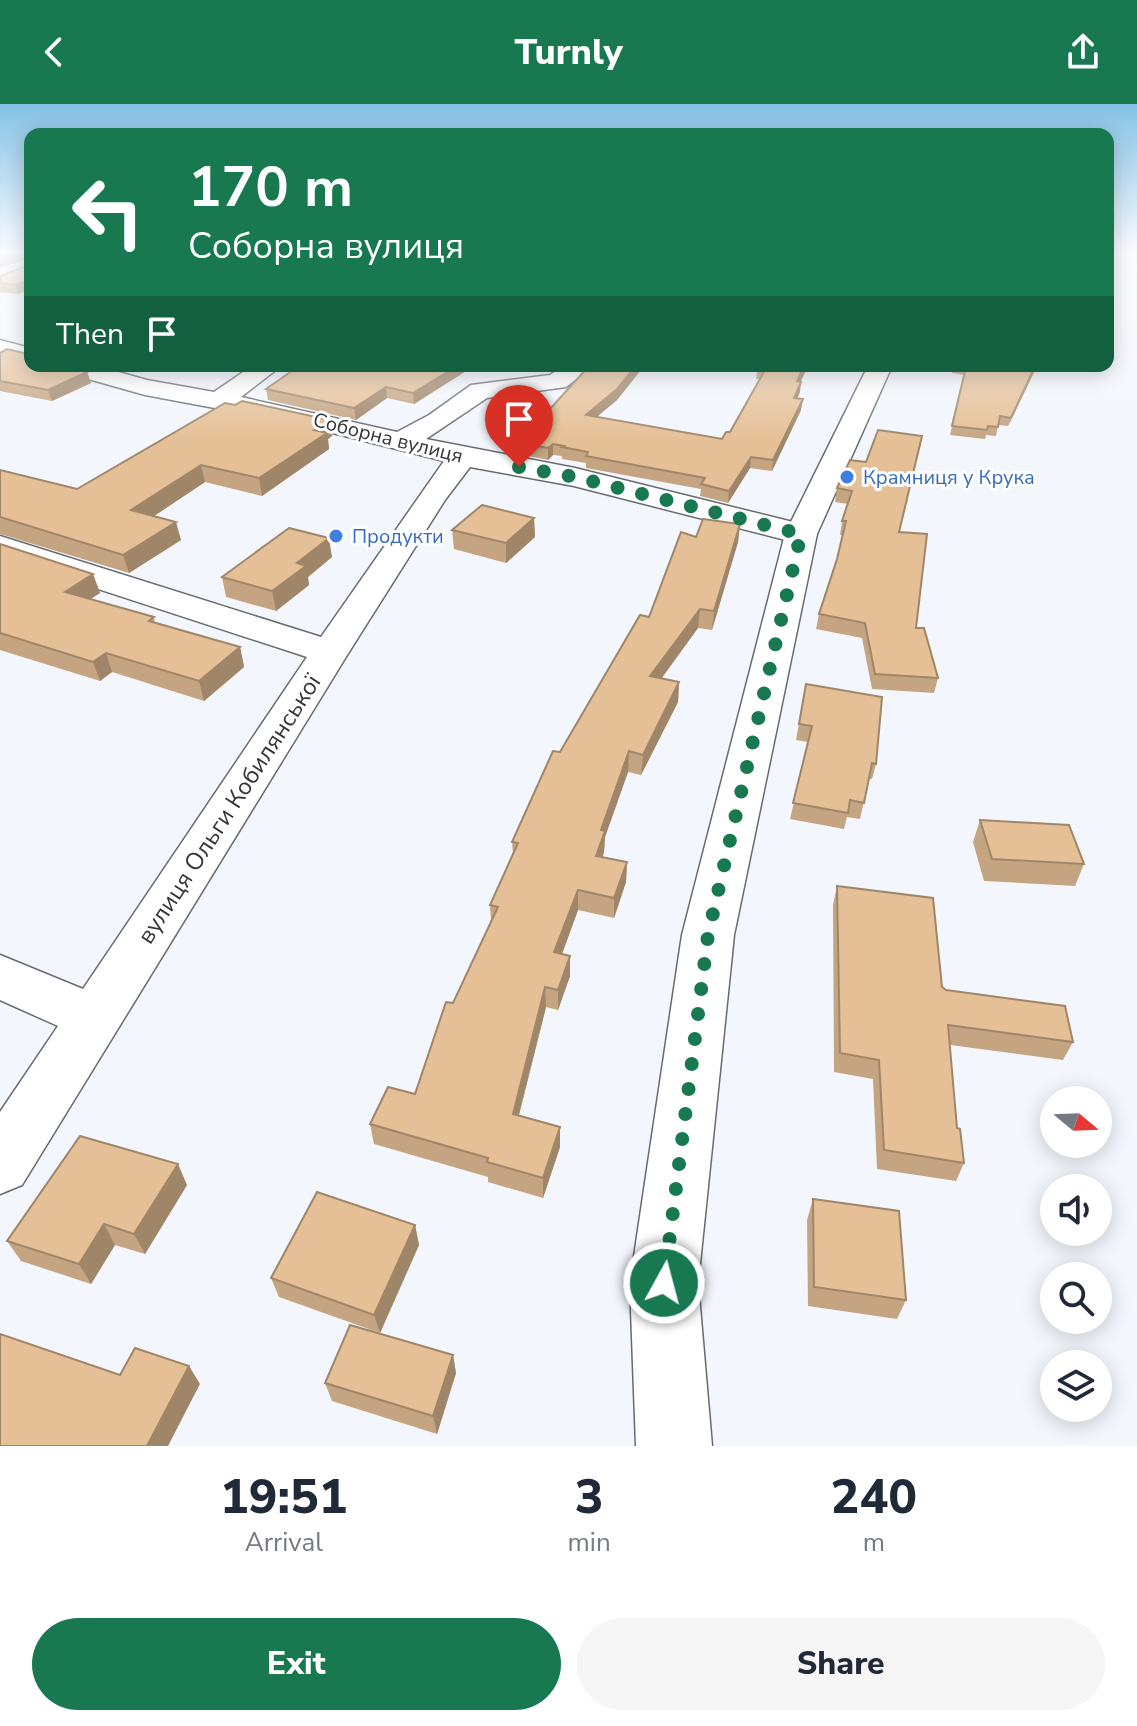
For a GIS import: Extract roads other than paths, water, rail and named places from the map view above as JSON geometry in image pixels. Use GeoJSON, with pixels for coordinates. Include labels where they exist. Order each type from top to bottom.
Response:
{"type":"FeatureCollection","features":[{"type":"Feature","properties":{"kind":"street"},"geometry":{"type":"LineString","coordinates":[[0,347],[24,353]]}},
{"type":"Feature","properties":{"kind":"street","name":"Соборна вулиця"},"geometry":{"type":"LineString","coordinates":[[91,372],[145,387],[221,399],[463,457],[575,477],[801,534]]}},
{"type":"Feature","properties":{"kind":"street"},"geometry":{"type":"LineString","coordinates":[[221,399],[260,372]]}},
{"type":"Feature","properties":{"kind":"street"},"geometry":{"type":"LineString","coordinates":[[400,442],[439,421],[480,391],[557,382],[572,372]]}},
{"type":"Feature","properties":{"kind":"street"},"geometry":{"type":"LineString","coordinates":[[674,1446],[664,1283],[708,935],[801,534],[877,372]]}},
{"type":"Feature","properties":{"kind":"street","name":"вулиця Ольги Кобилянської"},"geometry":{"type":"LineString","coordinates":[[0,1165],[330,652],[432,497],[463,457]]}},
{"type":"Feature","properties":{"kind":"street"},"geometry":{"type":"LineString","coordinates":[[0,546],[330,652]]}},
{"type":"Feature","properties":{"kind":"street"},"geometry":{"type":"LineString","coordinates":[[0,976],[95,1018]]}},
{"type":"Feature","properties":{"kind":"place","name":"Крамниця у Крука"},"geometry":{"type":"Point","coordinates":[847,477]}},
{"type":"Feature","properties":{"kind":"place","name":"Продукти"},"geometry":{"type":"Point","coordinates":[336,536]}}]}
